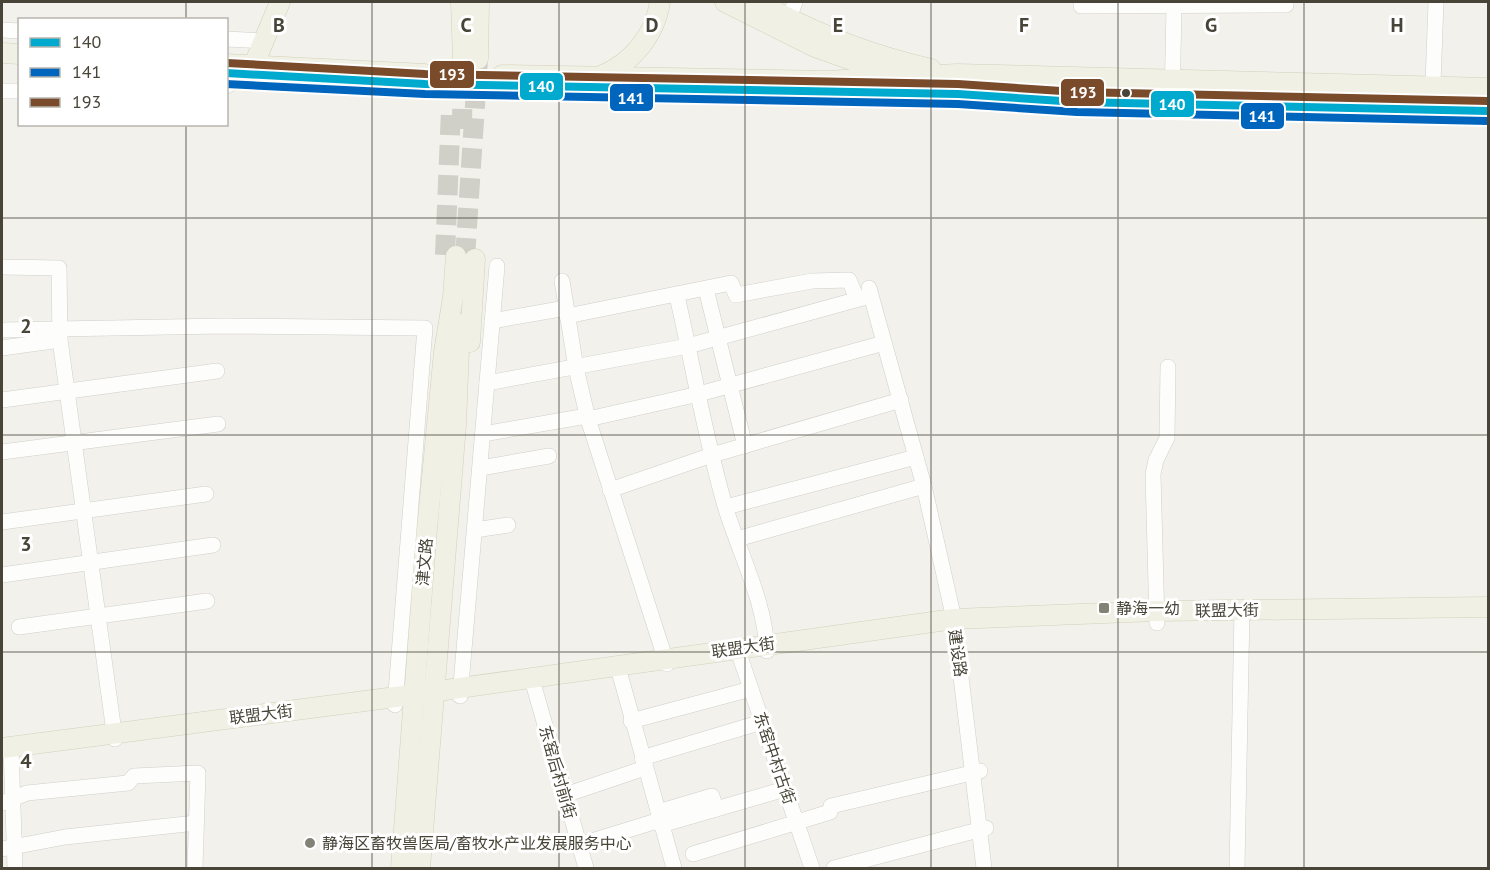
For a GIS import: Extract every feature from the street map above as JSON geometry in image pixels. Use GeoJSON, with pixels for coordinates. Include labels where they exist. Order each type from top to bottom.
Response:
{"type":"FeatureCollection","features":[{"type":"Feature","properties":{"kind":"main road"},"geometry":{"type":"LineString","coordinates":[[252,69],[280,2]]}},
{"type":"Feature","properties":{"kind":"main road"},"geometry":{"type":"LineString","coordinates":[[460,2],[465,59],[479,2]]}},
{"type":"Feature","properties":{"kind":"main road"},"geometry":{"type":"LineString","coordinates":[[599,77],[613,71],[633,56],[656,19],[660,2]]}},
{"type":"Feature","properties":{"kind":"main road"},"geometry":{"type":"LineString","coordinates":[[725,2],[790,17],[825,51],[958,94]]}},
{"type":"Feature","properties":{"kind":"main road"},"geometry":{"type":"LineString","coordinates":[[758,2],[885,57],[957,74]]}},
{"type":"Feature","properties":{"kind":"main road"},"geometry":{"type":"LineString","coordinates":[[2,53],[18,54]]}},
{"type":"Feature","properties":{"kind":"main road"},"geometry":{"type":"LineString","coordinates":[[228,64],[252,69],[425,79],[958,94],[1172,105],[1488,111]]}},
{"type":"Feature","properties":{"kind":"main road"},"geometry":{"type":"LineString","coordinates":[[2,66],[18,67]]}},
{"type":"Feature","properties":{"kind":"main road"},"geometry":{"type":"LineString","coordinates":[[228,73],[252,69]]}},
{"type":"Feature","properties":{"kind":"main road"},"geometry":{"type":"LineString","coordinates":[[502,80],[599,77],[826,81],[957,74],[1172,82],[1488,88]]}},
{"type":"Feature","properties":{"kind":"main road","name":"津文路"},"geometry":{"type":"LineString","coordinates":[[401,868],[404,700],[444,352],[460,257],[465,389],[456,424],[432,695],[420,868]]}},
{"type":"Feature","properties":{"kind":"main road","name":"联盟大街"},"geometry":{"type":"LineString","coordinates":[[6,750],[404,700],[767,647],[956,624],[1488,607]]}},
{"type":"Feature","properties":{"kind":"main road"},"geometry":{"type":"LineString","coordinates":[[1242,616],[1488,619]]}},
{"type":"Feature","properties":{"kind":"street"},"geometry":{"type":"LineString","coordinates":[[1081,2],[1081,6],[1174,7],[1286,5],[1286,2]]}},
{"type":"Feature","properties":{"kind":"street"},"geometry":{"type":"LineString","coordinates":[[1432,110],[1436,2]]}},
{"type":"Feature","properties":{"kind":"street"},"geometry":{"type":"LineString","coordinates":[[1172,105],[1174,7]]}},
{"type":"Feature","properties":{"kind":"street"},"geometry":{"type":"LineString","coordinates":[[2,30],[18,31]]}},
{"type":"Feature","properties":{"kind":"street"},"geometry":{"type":"LineString","coordinates":[[228,39],[264,41]]}},
{"type":"Feature","properties":{"kind":"street"},"geometry":{"type":"LineString","coordinates":[[228,85],[252,69]]}},
{"type":"Feature","properties":{"kind":"street"},"geometry":{"type":"LineString","coordinates":[[2,91],[18,91]]}},
{"type":"Feature","properties":{"kind":"street"},"geometry":{"type":"LineString","coordinates":[[460,691],[497,266]]}},
{"type":"Feature","properties":{"kind":"street"},"geometry":{"type":"LineString","coordinates":[[2,267],[59,268],[60,334],[114,736]]}},
{"type":"Feature","properties":{"kind":"street"},"geometry":{"type":"LineString","coordinates":[[492,321],[677,296],[730,284],[736,295],[781,285],[834,278],[849,280],[865,294]]}},
{"type":"Feature","properties":{"kind":"street"},"geometry":{"type":"LineString","coordinates":[[562,281],[576,368],[587,418],[666,661]]}},
{"type":"Feature","properties":{"kind":"street"},"geometry":{"type":"LineString","coordinates":[[706,289],[745,446]]}},
{"type":"Feature","properties":{"kind":"street"},"geometry":{"type":"LineString","coordinates":[[487,383],[576,368],[718,338],[865,294]]}},
{"type":"Feature","properties":{"kind":"street","name":"建设路"},"geometry":{"type":"LineString","coordinates":[[865,294],[884,343],[901,400],[924,486],[956,624],[990,868]]}},
{"type":"Feature","properties":{"kind":"street"},"geometry":{"type":"LineString","coordinates":[[677,296],[712,455],[726,507],[759,606],[767,647]]}},
{"type":"Feature","properties":{"kind":"street"},"geometry":{"type":"LineString","coordinates":[[2,330],[60,334],[223,326],[425,328],[404,700]]}},
{"type":"Feature","properties":{"kind":"street"},"geometry":{"type":"LineString","coordinates":[[2,348],[60,334]]}},
{"type":"Feature","properties":{"kind":"street"},"geometry":{"type":"LineString","coordinates":[[483,434],[587,418],[699,394],[884,343]]}},
{"type":"Feature","properties":{"kind":"street"},"geometry":{"type":"LineString","coordinates":[[1156,617],[1153,474],[1156,460],[1167,438],[1168,367]]}},
{"type":"Feature","properties":{"kind":"street"},"geometry":{"type":"LineString","coordinates":[[2,400],[217,371]]}},
{"type":"Feature","properties":{"kind":"street"},"geometry":{"type":"LineString","coordinates":[[610,490],[712,455],[901,400]]}},
{"type":"Feature","properties":{"kind":"street"},"geometry":{"type":"LineString","coordinates":[[2,452],[218,424]]}},
{"type":"Feature","properties":{"kind":"street"},"geometry":{"type":"LineString","coordinates":[[481,468],[549,456]]}},
{"type":"Feature","properties":{"kind":"street"},"geometry":{"type":"LineString","coordinates":[[726,507],[916,457]]}},
{"type":"Feature","properties":{"kind":"street"},"geometry":{"type":"LineString","coordinates":[[737,539],[924,486]]}},
{"type":"Feature","properties":{"kind":"street"},"geometry":{"type":"LineString","coordinates":[[2,522],[206,494]]}},
{"type":"Feature","properties":{"kind":"street"},"geometry":{"type":"LineString","coordinates":[[475,530],[508,525]]}},
{"type":"Feature","properties":{"kind":"street"},"geometry":{"type":"LineString","coordinates":[[2,575],[213,545]]}},
{"type":"Feature","properties":{"kind":"street"},"geometry":{"type":"LineString","coordinates":[[19,627],[98,614],[207,601]]}},
{"type":"Feature","properties":{"kind":"street"},"geometry":{"type":"LineString","coordinates":[[1237,868],[1242,616]]}},
{"type":"Feature","properties":{"kind":"street","name":"东窑中村古街"},"geometry":{"type":"LineString","coordinates":[[738,651],[812,868]]}},
{"type":"Feature","properties":{"kind":"street"},"geometry":{"type":"LineString","coordinates":[[617,668],[674,868]]}},
{"type":"Feature","properties":{"kind":"street","name":"东窑后村前街"},"geometry":{"type":"LineString","coordinates":[[532,680],[586,868]]}},
{"type":"Feature","properties":{"kind":"street"},"geometry":{"type":"LineString","coordinates":[[631,721],[751,689]]}},
{"type":"Feature","properties":{"kind":"street"},"geometry":{"type":"LineString","coordinates":[[565,795],[644,763],[762,722]]}},
{"type":"Feature","properties":{"kind":"street"},"geometry":{"type":"LineString","coordinates":[[6,750],[8,847],[15,868]]}},
{"type":"Feature","properties":{"kind":"street"},"geometry":{"type":"LineString","coordinates":[[693,854],[830,812],[831,806],[977,772]]}},
{"type":"Feature","properties":{"kind":"street"},"geometry":{"type":"LineString","coordinates":[[7,801],[27,793],[128,783],[134,776],[198,773],[195,868]]}},
{"type":"Feature","properties":{"kind":"street"},"geometry":{"type":"LineString","coordinates":[[579,845],[659,819],[716,809],[785,789]]}},
{"type":"Feature","properties":{"kind":"street"},"geometry":{"type":"LineString","coordinates":[[8,847],[65,837],[196,823]]}},
{"type":"Feature","properties":{"kind":"street"},"geometry":{"type":"LineString","coordinates":[[834,868],[983,829]]}},
{"type":"Feature","properties":{"kind":"street","name":"建设路"},"geometry":{"type":"LineString","coordinates":[[983,829],[984,868]]}},
{"type":"Feature","properties":{"kind":"tunnel"},"geometry":{"type":"LineString","coordinates":[[465,258],[478,59]]}},
{"type":"Feature","properties":{"kind":"tunnel"},"geometry":{"type":"LineString","coordinates":[[462,129],[463,60]]}},
{"type":"Feature","properties":{"kind":"tunnel"},"geometry":{"type":"LineString","coordinates":[[445,255],[451,110]]}},
{"type":"Feature","properties":{"kind":"transit line","name":"193"},"geometry":{"type":"LineString","coordinates":[[228,63],[425,74],[958,84],[1077,92],[1488,101]]}},
{"type":"Feature","properties":{"kind":"transit line","name":"140"},"geometry":{"type":"LineString","coordinates":[[228,73],[425,84],[958,94],[1077,102],[1488,111]]}},
{"type":"Feature","properties":{"kind":"transit line","name":"141"},"geometry":{"type":"LineString","coordinates":[[228,84],[425,94],[958,104],[1077,112],[1488,121]]}},
{"type":"Feature","properties":{"kind":"place","name":"静海一幼"},"geometry":{"type":"Point","coordinates":[1104,608]}},
{"type":"Feature","properties":{"kind":"place","name":"静海区畜牧兽医局/畜牧水产业发展服务中心"},"geometry":{"type":"Point","coordinates":[310,843]}}]}
